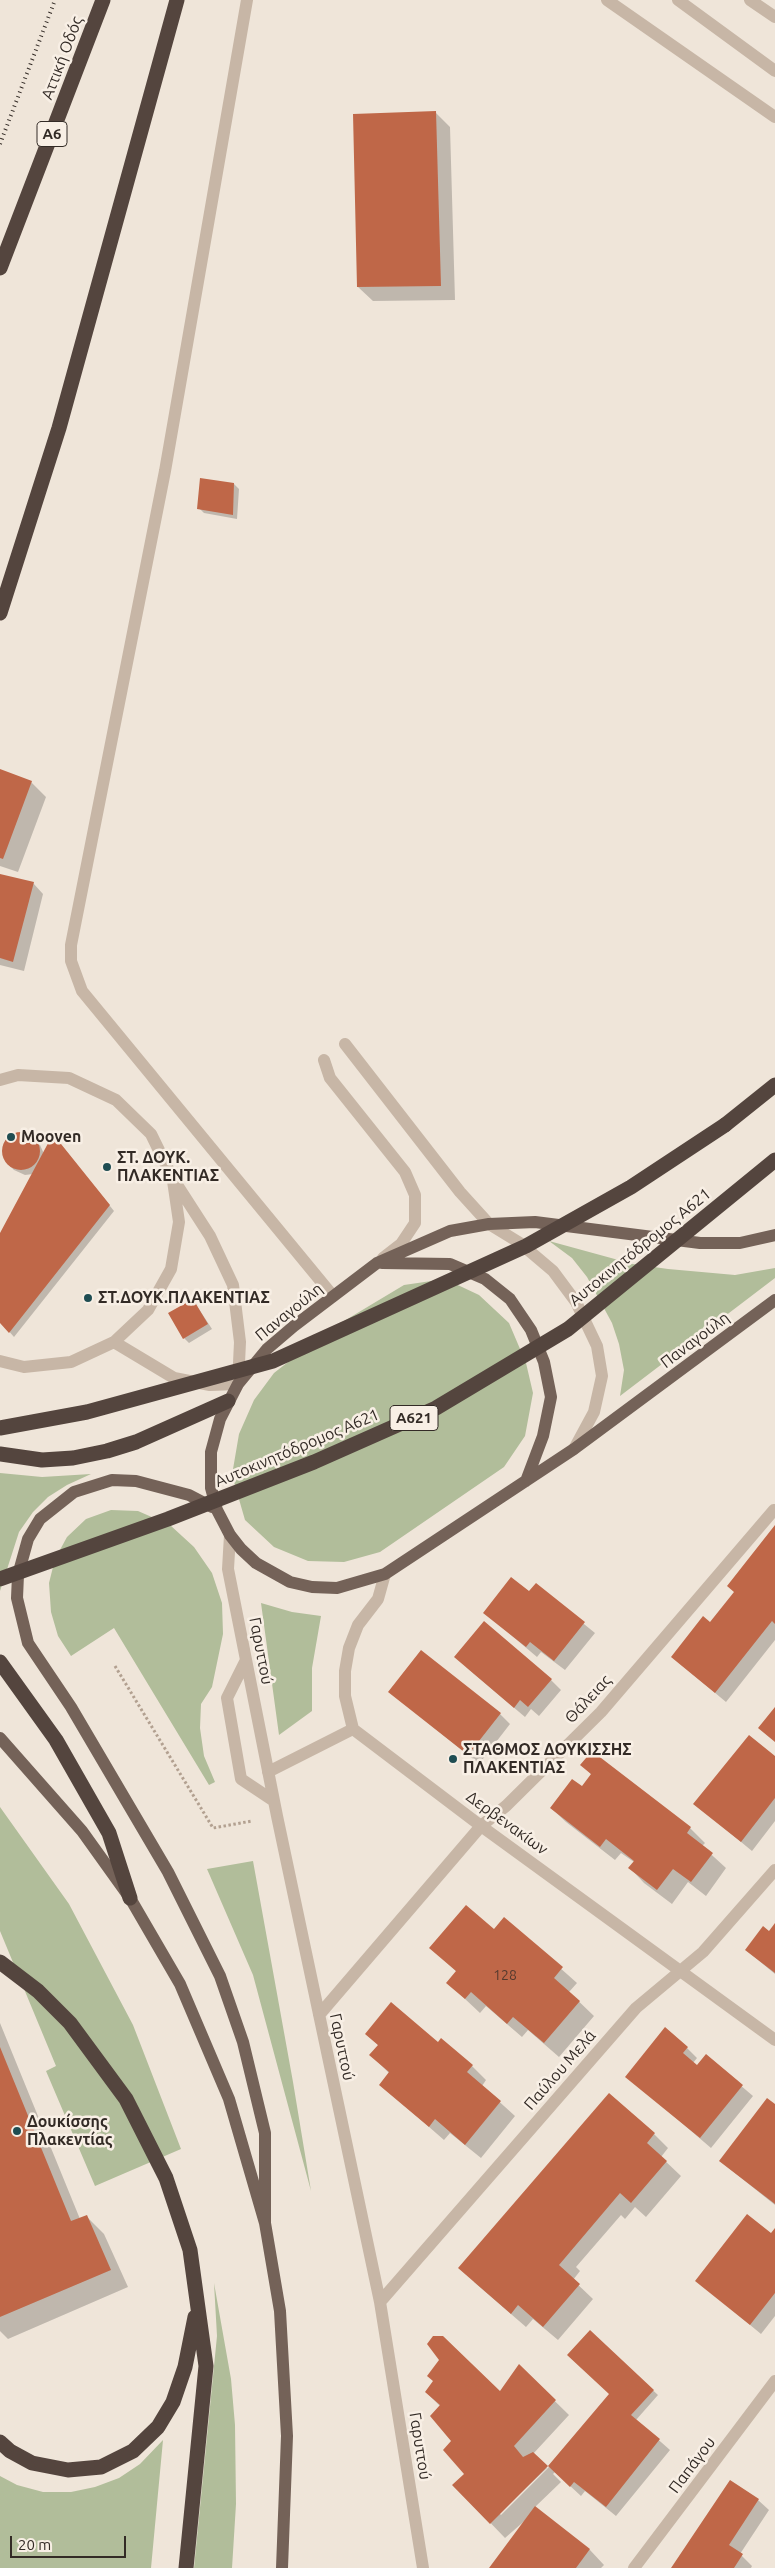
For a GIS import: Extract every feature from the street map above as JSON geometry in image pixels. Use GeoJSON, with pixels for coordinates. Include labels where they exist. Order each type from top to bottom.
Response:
{"type":"FeatureCollection","features":[{"type":"Feature","properties":{"kind":"highway","name":"Αττική Οδός"},"geometry":{"type":"LineString","coordinates":[[0,268],[103,0]]}},
{"type":"Feature","properties":{"kind":"highway"},"geometry":{"type":"LineString","coordinates":[[0,612],[59,428],[176,0]]}},
{"type":"Feature","properties":{"kind":"highway"},"geometry":{"type":"LineString","coordinates":[[0,1428],[87,1412],[273,1361],[526,1246],[631,1187],[724,1125],[775,1085]]}},
{"type":"Feature","properties":{"kind":"highway","name":"Αυτοκινητόδρομος Α621"},"geometry":{"type":"LineString","coordinates":[[0,1579],[168,1519],[314,1462],[436,1408],[568,1329],[775,1160]]}},
{"type":"Feature","properties":{"kind":"highway"},"geometry":{"type":"LineString","coordinates":[[0,1454],[42,1460],[73,1458],[107,1451],[151,1436],[228,1401]]}},
{"type":"Feature","properties":{"kind":"highway"},"geometry":{"type":"LineString","coordinates":[[0,1662],[56,1740],[109,1833],[130,1898]]}},
{"type":"Feature","properties":{"kind":"highway"},"geometry":{"type":"LineString","coordinates":[[0,1962],[38,1990],[70,2023],[126,2099],[166,2178],[190,2250],[198,2294],[206,2366],[186,2568]]}},
{"type":"Feature","properties":{"kind":"highway"},"geometry":{"type":"LineString","coordinates":[[0,2442],[10,2451],[32,2463],[68,2470],[101,2467],[133,2451],[158,2427],[173,2402],[185,2367],[193,2332],[198,2294]]}},
{"type":"Feature","properties":{"kind":"main road","name":"Παναγούλη"},"geometry":{"type":"LineString","coordinates":[[775,1235],[740,1243],[700,1243],[535,1222],[489,1224],[450,1232],[377,1263],[267,1349],[238,1384],[228,1401],[215,1433],[211,1452],[212,1488],[217,1510],[230,1534],[256,1563],[290,1582],[312,1587],[337,1588],[385,1574],[574,1449],[775,1300]]}},
{"type":"Feature","properties":{"kind":"main road"},"geometry":{"type":"LineString","coordinates":[[377,1263],[450,1264],[485,1279],[510,1298],[534,1338],[544,1362],[551,1397],[543,1436],[526,1480]]}},
{"type":"Feature","properties":{"kind":"main road"},"geometry":{"type":"LineString","coordinates":[[217,1510],[189,1495],[136,1481],[112,1480],[74,1492],[40,1519],[28,1539],[18,1575],[17,1598],[28,1643],[71,1707],[168,1872],[220,1976],[242,2042],[265,2133],[265,2223]]}},
{"type":"Feature","properties":{"kind":"main road"},"geometry":{"type":"LineString","coordinates":[[0,1738],[82,1831],[130,1898],[180,1984],[229,2099],[265,2223],[280,2311],[287,2436],[282,2568]]}},
{"type":"Feature","properties":{"kind":"street"},"geometry":{"type":"LineString","coordinates":[[247,0],[165,471],[70,944],[71,962],[82,991],[333,1296]]}},
{"type":"Feature","properties":{"kind":"street"},"geometry":{"type":"LineString","coordinates":[[607,0],[775,118]]}},
{"type":"Feature","properties":{"kind":"street"},"geometry":{"type":"LineString","coordinates":[[678,0],[775,71]]}},
{"type":"Feature","properties":{"kind":"street"},"geometry":{"type":"LineString","coordinates":[[750,0],[775,17]]}},
{"type":"Feature","properties":{"kind":"street"},"geometry":{"type":"LineString","coordinates":[[345,1044],[460,1192],[489,1224],[520,1243],[553,1271],[576,1302],[597,1346],[602,1376],[594,1412],[574,1449]]}},
{"type":"Feature","properties":{"kind":"street"},"geometry":{"type":"LineString","coordinates":[[324,1060],[330,1078],[405,1172],[415,1195],[415,1224],[402,1244],[377,1263]]}},
{"type":"Feature","properties":{"kind":"street"},"geometry":{"type":"LineString","coordinates":[[0,1080],[18,1075],[69,1078],[116,1100],[151,1134],[172,1176],[210,1236],[233,1285],[240,1342],[238,1384],[210,1385],[174,1378],[114,1342]]}},
{"type":"Feature","properties":{"kind":"street"},"geometry":{"type":"LineString","coordinates":[[0,1361],[24,1367],[71,1362],[114,1342],[148,1310],[170,1269],[179,1222],[172,1176]]}},
{"type":"Feature","properties":{"kind":"street","name":"Θάλειας"},"geometry":{"type":"LineString","coordinates":[[319,2015],[481,1826],[506,1806],[601,1712],[774,1510]]}},
{"type":"Feature","properties":{"kind":"street","name":"Γαρυττού"},"geometry":{"type":"LineString","coordinates":[[230,1534],[228,1569],[277,1816],[380,2302],[423,2568]]}},
{"type":"Feature","properties":{"kind":"street"},"geometry":{"type":"LineString","coordinates":[[268,1772],[353,1729],[345,1696],[345,1671],[349,1648],[358,1625],[378,1599],[385,1574]]}},
{"type":"Feature","properties":{"kind":"street"},"geometry":{"type":"LineString","coordinates":[[246,1660],[227,1698],[241,1779],[274,1801]]}},
{"type":"Feature","properties":{"kind":"street","name":"Δερβενακίων"},"geometry":{"type":"LineString","coordinates":[[353,1729],[481,1826],[682,1970],[775,2040]]}},
{"type":"Feature","properties":{"kind":"street","name":"Παύλου Μελά"},"geometry":{"type":"LineString","coordinates":[[380,2302],[636,2008],[702,1952],[775,1870]]}},
{"type":"Feature","properties":{"kind":"street","name":"Παπάγου"},"geometry":{"type":"LineString","coordinates":[[634,2568],[775,2381]]}},
{"type":"Feature","properties":{"kind":"path"},"geometry":{"type":"LineString","coordinates":[[115,1666],[213,1828],[277,1816]]}},
{"type":"Feature","properties":{"kind":"green space"},"geometry":{"type":"Polygon","coordinates":[[[549,1241],[633,1264],[668,1269],[735,1275],[775,1268],[775,1278],[620,1396],[624,1370],[619,1344],[612,1323],[587,1277],[572,1258],[549,1241]]]}},
{"type":"Feature","properties":{"kind":"green space"},"geometry":{"type":"Polygon","coordinates":[[[445,1279],[479,1295],[509,1323],[526,1363],[533,1393],[525,1436],[504,1467],[380,1552],[344,1562],[308,1561],[274,1547],[245,1520],[232,1475],[239,1434],[254,1400],[274,1373],[329,1330],[404,1285],[445,1279]]]}},
{"type":"Feature","properties":{"kind":"green space"},"geometry":{"type":"Polygon","coordinates":[[[0,1473],[42,1477],[91,1474],[67,1485],[48,1497],[33,1512],[19,1532],[0,1591],[0,1473]]]}},
{"type":"Feature","properties":{"kind":"green space"},"geometry":{"type":"Polygon","coordinates":[[[111,1510],[138,1511],[170,1525],[194,1547],[212,1573],[222,1603],[223,1634],[212,1687],[201,1704],[200,1728],[204,1756],[215,1782],[209,1785],[114,1628],[71,1656],[58,1636],[51,1612],[49,1583],[55,1559],[67,1537],[86,1519],[111,1510]]]}},
{"type":"Feature","properties":{"kind":"green space"},"geometry":{"type":"Polygon","coordinates":[[[261,1603],[292,1612],[321,1616],[312,1668],[312,1711],[279,1735],[261,1603]]]}},
{"type":"Feature","properties":{"kind":"green space"},"geometry":{"type":"Polygon","coordinates":[[[0,1807],[69,1904],[133,2025],[181,2149],[95,2186],[46,2071],[56,2066],[0,1931],[0,1807]]]}},
{"type":"Feature","properties":{"kind":"green space"},"geometry":{"type":"Polygon","coordinates":[[[253,1861],[311,2191],[253,1975],[207,1869],[253,1861]]]}},
{"type":"Feature","properties":{"kind":"green space"},"geometry":{"type":"Polygon","coordinates":[[[214,2283],[231,2379],[235,2425],[236,2504],[232,2568],[194,2568],[217,2336],[214,2283]]]}},
{"type":"Feature","properties":{"kind":"green space"},"geometry":{"type":"Polygon","coordinates":[[[163,2440],[151,2568],[0,2568],[0,2476],[17,2485],[43,2492],[71,2492],[95,2487],[119,2478],[140,2464],[163,2440]]]}},
{"type":"Feature","properties":{"kind":"building"},"geometry":{"type":"Polygon","coordinates":[[[436,111],[441,286],[357,287],[353,114],[436,111]]]}},
{"type":"Feature","properties":{"kind":"building"},"geometry":{"type":"Polygon","coordinates":[[[200,478],[234,483],[233,515],[197,509],[200,478]]]}},
{"type":"Feature","properties":{"kind":"building"},"geometry":{"type":"Polygon","coordinates":[[[0,769],[32,781],[3,859],[0,858],[0,769]]]}},
{"type":"Feature","properties":{"kind":"building"},"geometry":{"type":"Polygon","coordinates":[[[0,874],[34,882],[13,962],[0,958],[0,874]]]}},
{"type":"Feature","properties":{"kind":"building"},"geometry":{"type":"Polygon","coordinates":[[[21,1132],[34,1138],[40,1151],[34,1164],[21,1170],[8,1164],[2,1151],[8,1138],[21,1132]]]}},
{"type":"Feature","properties":{"kind":"building"},"geometry":{"type":"Polygon","coordinates":[[[53,1134],[110,1205],[9,1333],[0,1323],[0,1233],[53,1134]]]}},
{"type":"Feature","properties":{"kind":"building"},"geometry":{"type":"Polygon","coordinates":[[[193,1299],[208,1324],[183,1339],[168,1313],[193,1299]]]}},
{"type":"Feature","properties":{"kind":"building"},"geometry":{"type":"Polygon","coordinates":[[[775,1525],[775,1624],[772,1621],[715,1693],[671,1657],[703,1616],[710,1622],[734,1592],[727,1586],[775,1525]]]}},
{"type":"Feature","properties":{"kind":"building"},"geometry":{"type":"Polygon","coordinates":[[[511,1577],[529,1591],[536,1583],[585,1622],[554,1661],[530,1642],[526,1647],[483,1613],[511,1577]]]}},
{"type":"Feature","properties":{"kind":"building"},"geometry":{"type":"Polygon","coordinates":[[[484,1621],[552,1679],[528,1707],[520,1700],[514,1708],[454,1657],[484,1621]]]}},
{"type":"Feature","properties":{"kind":"building"},"geometry":{"type":"Polygon","coordinates":[[[421,1650],[501,1713],[468,1755],[388,1692],[421,1650]]]}},
{"type":"Feature","properties":{"kind":"building"},"geometry":{"type":"Polygon","coordinates":[[[775,1707],[775,1742],[758,1728],[775,1707]]]}},
{"type":"Feature","properties":{"kind":"building"},"geometry":{"type":"Polygon","coordinates":[[[749,1735],[775,1756],[775,1798],[741,1842],[693,1804],[749,1735]]]}},
{"type":"Feature","properties":{"kind":"building"},"geometry":{"type":"Polygon","coordinates":[[[592,1751],[691,1827],[687,1833],[713,1853],[691,1882],[673,1869],[657,1890],[628,1868],[634,1861],[606,1839],[600,1847],[550,1808],[572,1779],[582,1786],[591,1774],[580,1765],[592,1751]]]}},
{"type":"Feature","properties":{"kind":"building"},"geometry":{"type":"Polygon","coordinates":[[[466,1905],[494,1929],[504,1917],[563,1967],[554,1978],[580,2001],[544,2043],[513,2017],[507,2024],[471,1992],[465,1999],[446,1983],[456,1971],[429,1948],[466,1905]]]}},
{"type":"Feature","properties":{"kind":"building"},"geometry":{"type":"Polygon","coordinates":[[[775,1923],[775,1973],[745,1950],[763,1926],[769,1931],[775,1923]]]}},
{"type":"Feature","properties":{"kind":"building"},"geometry":{"type":"Polygon","coordinates":[[[391,2002],[438,2042],[441,2038],[473,2065],[467,2072],[501,2101],[465,2145],[435,2119],[429,2127],[379,2085],[389,2072],[369,2055],[378,2045],[365,2034],[391,2002]]]}},
{"type":"Feature","properties":{"kind":"building"},"geometry":{"type":"Polygon","coordinates":[[[665,2027],[688,2047],[683,2053],[697,2065],[706,2054],[743,2085],[700,2138],[625,2077],[665,2027]]]}},
{"type":"Feature","properties":{"kind":"building","name":"Δουκίσσης Πλακεντίας"},"geometry":{"type":"Polygon","coordinates":[[[0,2047],[71,2221],[87,2215],[111,2270],[0,2317],[0,2047]]]}},
{"type":"Feature","properties":{"kind":"building"},"geometry":{"type":"Polygon","coordinates":[[[609,2093],[655,2133],[647,2143],[667,2161],[631,2203],[620,2193],[559,2265],[580,2284],[543,2327],[518,2305],[511,2314],[458,2268],[609,2093]]]}},
{"type":"Feature","properties":{"kind":"building"},"geometry":{"type":"Polygon","coordinates":[[[767,2098],[775,2104],[775,2204],[719,2161],[767,2098]]]}},
{"type":"Feature","properties":{"kind":"building"},"geometry":{"type":"Polygon","coordinates":[[[747,2214],[771,2233],[775,2228],[775,2293],[750,2325],[695,2281],[747,2214]]]}},
{"type":"Feature","properties":{"kind":"building"},"geometry":{"type":"Polygon","coordinates":[[[590,2330],[654,2390],[631,2415],[660,2439],[606,2507],[574,2482],[570,2487],[548,2466],[609,2394],[567,2355],[590,2330]]]}},
{"type":"Feature","properties":{"kind":"building"},"geometry":{"type":"Polygon","coordinates":[[[433,2336],[443,2336],[500,2391],[519,2364],[556,2400],[514,2446],[523,2457],[533,2452],[548,2466],[490,2524],[452,2485],[464,2474],[443,2450],[451,2441],[430,2416],[440,2405],[425,2392],[433,2381],[427,2376],[439,2360],[427,2344],[433,2336]]]}},
{"type":"Feature","properties":{"kind":"building"},"geometry":{"type":"Polygon","coordinates":[[[730,2480],[759,2499],[729,2545],[743,2554],[734,2568],[671,2568],[730,2480]]]}},
{"type":"Feature","properties":{"kind":"building"},"geometry":{"type":"Polygon","coordinates":[[[535,2506],[590,2549],[576,2568],[489,2568],[535,2506]]]}},
{"type":"Feature","properties":{"kind":"railway"},"geometry":{"type":"LineString","coordinates":[[0,144],[55,0]]}},
{"type":"Feature","properties":{"kind":"place","name":"Mooven"},"geometry":{"type":"Point","coordinates":[11,1137]}},
{"type":"Feature","properties":{"kind":"place","name":"ΣΤ. ΔΟΥΚ. ΠΛΑΚΕΝΤΙΑΣ"},"geometry":{"type":"Point","coordinates":[107,1167]}},
{"type":"Feature","properties":{"kind":"place","name":"ΣΤ.ΔΟΥΚ.ΠΛΑΚΕΝΤΙΑΣ"},"geometry":{"type":"Point","coordinates":[88,1298]}},
{"type":"Feature","properties":{"kind":"place","name":"ΣΤΑΘΜΟΣ ΔΟΥΚΙΣΣΗΣ ΠΛΑΚΕΝΤΙΑΣ"},"geometry":{"type":"Point","coordinates":[453,1759]}},
{"type":"Feature","properties":{"kind":"place","name":"Δουκίσσης Πλακεντίας"},"geometry":{"type":"Point","coordinates":[17,2131]}}]}
